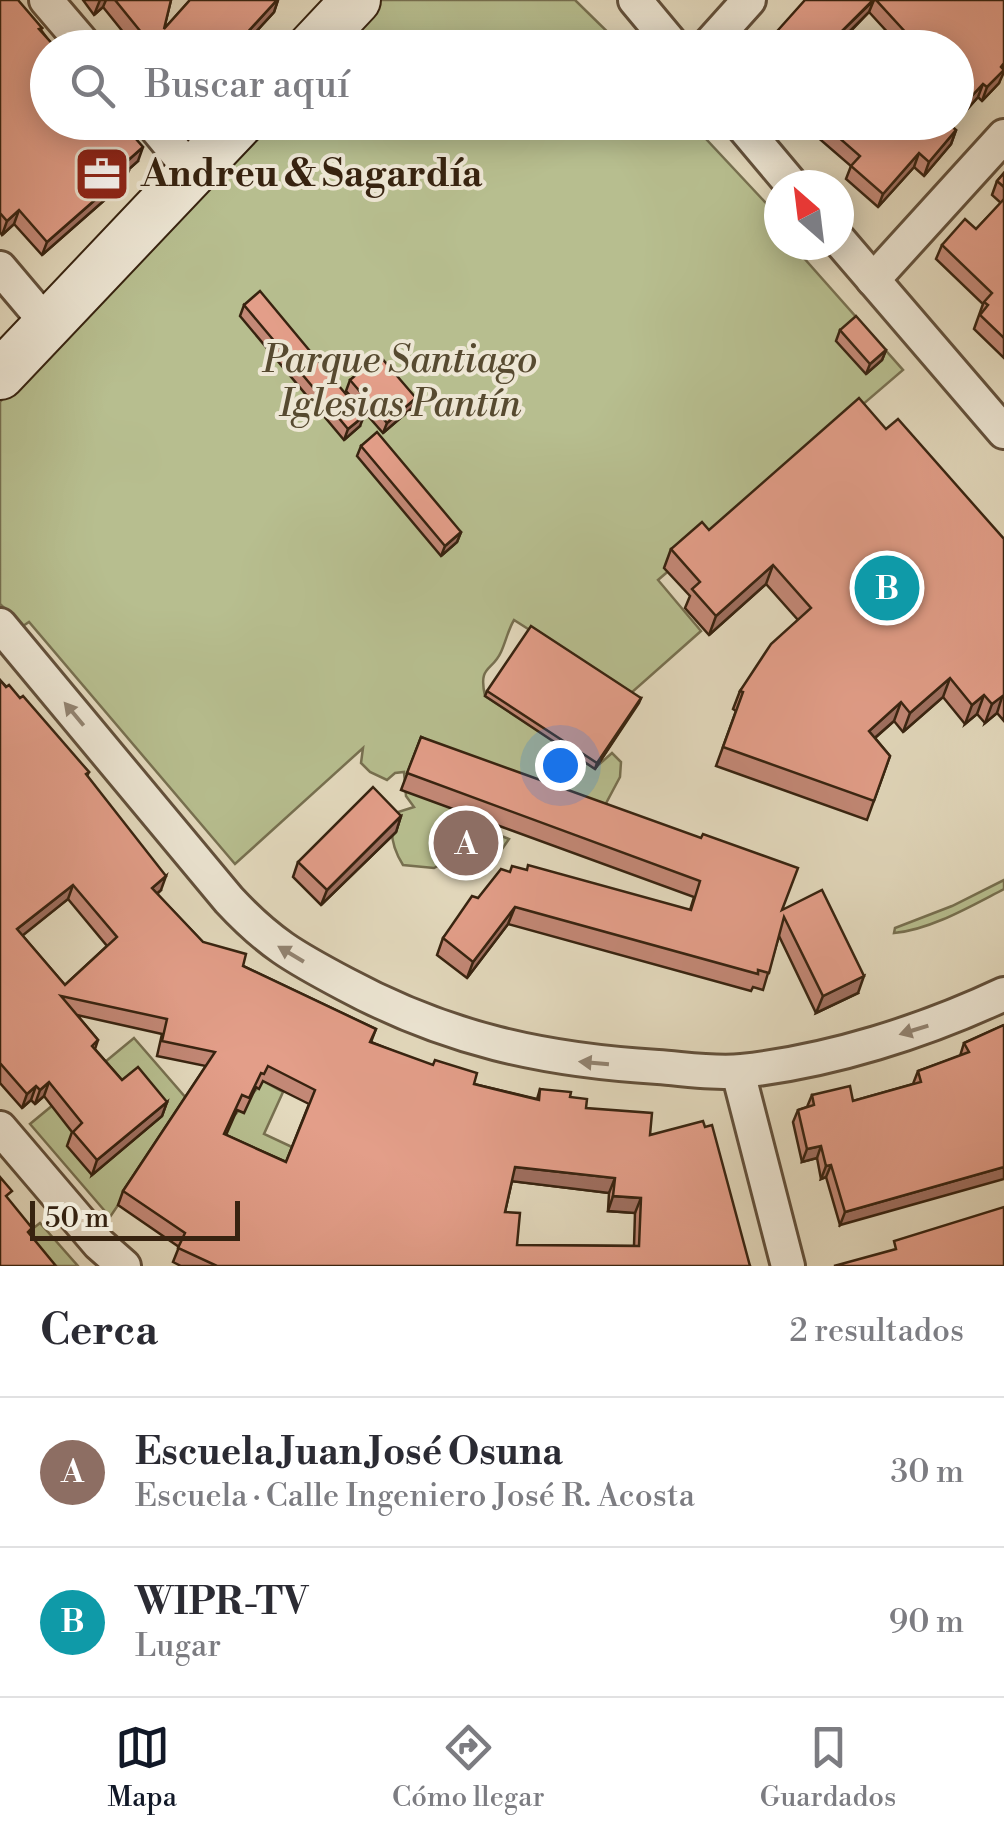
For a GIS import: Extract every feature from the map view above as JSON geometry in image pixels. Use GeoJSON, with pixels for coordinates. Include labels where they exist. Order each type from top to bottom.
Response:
{"type":"FeatureCollection","features":[{"type":"Feature","properties":{"kind":"street"},"geometry":{"type":"LineString","coordinates":[[46,0],[71,30]]}},
{"type":"Feature","properties":{"kind":"street"},"geometry":{"type":"LineString","coordinates":[[328,30],[356,0]]}},
{"type":"Feature","properties":{"kind":"street"},"geometry":{"type":"LineString","coordinates":[[635,0],[660,30]]}},
{"type":"Feature","properties":{"kind":"street"},"geometry":{"type":"LineString","coordinates":[[722,30],[749,0]]}},
{"type":"Feature","properties":{"kind":"street"},"geometry":{"type":"LineString","coordinates":[[873,280],[1004,136]]}},
{"type":"Feature","properties":{"kind":"street"},"geometry":{"type":"LineString","coordinates":[[166,140],[193,173]]}},
{"type":"Feature","properties":{"kind":"street"},"geometry":{"type":"LineString","coordinates":[[0,374],[223,140]]}},
{"type":"Feature","properties":{"kind":"street"},"geometry":{"type":"LineString","coordinates":[[753,140],[779,170]]}},
{"type":"Feature","properties":{"kind":"street"},"geometry":{"type":"LineString","coordinates":[[854,258],[1004,432]]}},
{"type":"Feature","properties":{"kind":"street"},"geometry":{"type":"LineString","coordinates":[[0,268],[49,326]]}},
{"type":"Feature","properties":{"kind":"street"},"geometry":{"type":"LineString","coordinates":[[0,625],[261,935],[386,1006],[432,1026],[584,1063],[738,1072],[880,1040],[934,1024],[1004,994]]}},
{"type":"Feature","properties":{"kind":"street"},"geometry":{"type":"LineString","coordinates":[[738,1072],[788,1266]]}},
{"type":"Feature","properties":{"kind":"street"},"geometry":{"type":"LineString","coordinates":[[0,1128],[100,1244],[124,1266]]}},
{"type":"Feature","properties":{"kind":"green space"},"geometry":{"type":"Polygon","coordinates":[[[376,0],[575,0],[606,30],[345,30],[376,0]]]}},
{"type":"Feature","properties":{"kind":"green space","name":"Parque Santiago Iglesias Pantín"},"geometry":{"type":"Polygon","coordinates":[[[241,140],[707,140],[764,201],[764,260],[806,260],[903,370],[658,580],[701,631],[630,694],[514,620],[501,652],[483,679],[485,696],[595,768],[612,753],[621,762],[620,777],[604,807],[477,777],[466,822],[509,839],[495,859],[466,851],[434,868],[403,865],[392,834],[395,813],[414,807],[406,796],[404,772],[387,780],[370,772],[361,763],[363,748],[235,864],[29,622],[23,626],[0,604],[0,402],[241,140]]]}},
{"type":"Feature","properties":{"kind":"green space"},"geometry":{"type":"Polygon","coordinates":[[[1004,880],[1004,889],[964,910],[922,927],[894,933],[895,928],[1004,880]]]}},
{"type":"Feature","properties":{"kind":"green space"},"geometry":{"type":"Polygon","coordinates":[[[134,1038],[186,1098],[173,1124],[110,1217],[30,1124],[134,1038]]]}},
{"type":"Feature","properties":{"kind":"green space"},"geometry":{"type":"Polygon","coordinates":[[[263,1081],[283,1092],[264,1134],[292,1147],[299,1167],[184,1132],[235,1115],[263,1081]]]}},
{"type":"Feature","properties":{"kind":"green space"},"geometry":{"type":"Polygon","coordinates":[[[40,1223],[78,1266],[38,1266],[22,1237],[40,1223]]]}},
{"type":"Feature","properties":{"kind":"building"},"geometry":{"type":"Polygon","coordinates":[[[0,0],[18,0],[42,28],[30,30],[30,140],[137,140],[143,147],[124,164],[129,170],[47,242],[19,210],[7,221],[0,213],[0,0]]]}},
{"type":"Feature","properties":{"kind":"building"},"geometry":{"type":"Polygon","coordinates":[[[115,0],[171,0],[164,29],[190,0],[277,0],[250,30],[139,30],[115,0]]]}},
{"type":"Feature","properties":{"kind":"building"},"geometry":{"type":"Polygon","coordinates":[[[805,0],[873,0],[843,30],[778,30],[805,0]]]}},
{"type":"Feature","properties":{"kind":"building"},"geometry":{"type":"Polygon","coordinates":[[[876,0],[1004,0],[1004,70],[974,94],[974,30],[904,30],[876,0]]]}},
{"type":"Feature","properties":{"kind":"building"},"geometry":{"type":"Polygon","coordinates":[[[842,140],[948,140],[929,162],[919,153],[883,194],[851,166],[860,156],[842,140]]]}},
{"type":"Feature","properties":{"kind":"building"},"geometry":{"type":"Polygon","coordinates":[[[1004,199],[1004,338],[980,315],[992,293],[942,245],[965,219],[976,229],[1004,199]]]}},
{"type":"Feature","properties":{"kind":"building"},"geometry":{"type":"Polygon","coordinates":[[[260,291],[364,416],[348,429],[244,305],[260,291]]]}},
{"type":"Feature","properties":{"kind":"building"},"geometry":{"type":"Polygon","coordinates":[[[856,316],[886,350],[870,364],[840,330],[856,316]]]}},
{"type":"Feature","properties":{"kind":"building"},"geometry":{"type":"Polygon","coordinates":[[[379,355],[416,398],[387,423],[350,380],[379,355]]]}},
{"type":"Feature","properties":{"kind":"building"},"geometry":{"type":"Polygon","coordinates":[[[859,398],[886,429],[898,419],[1004,539],[1004,695],[992,704],[984,695],[972,705],[950,678],[910,713],[901,702],[869,731],[890,756],[874,801],[723,747],[743,692],[740,691],[771,644],[811,608],[773,565],[716,616],[692,589],[700,582],[671,549],[702,522],[709,530],[859,398]]]}},
{"type":"Feature","properties":{"kind":"building"},"geometry":{"type":"Polygon","coordinates":[[[377,432],[461,532],[445,546],[361,446],[377,432]]]}},
{"type":"Feature","properties":{"kind":"building"},"geometry":{"type":"Polygon","coordinates":[[[531,626],[641,698],[597,763],[487,691],[531,626]]]}},
{"type":"Feature","properties":{"kind":"building"},"geometry":{"type":"Polygon","coordinates":[[[0,680],[20,698],[23,696],[89,772],[86,774],[166,876],[152,888],[203,942],[246,954],[243,966],[376,1029],[370,1042],[433,1065],[435,1060],[477,1073],[474,1084],[539,1100],[540,1089],[571,1092],[570,1097],[587,1099],[586,1108],[652,1113],[650,1135],[703,1121],[705,1127],[712,1125],[750,1266],[217,1266],[178,1248],[185,1233],[123,1191],[215,1052],[162,1041],[167,1019],[61,996],[98,1040],[92,1046],[122,1080],[138,1067],[167,1102],[97,1160],[73,1132],[82,1123],[49,1082],[27,1094],[0,1063],[0,680]],[[73,885],[17,929],[65,985],[117,937],[73,885]],[[268,1066],[261,1073],[249,1098],[242,1095],[224,1134],[286,1162],[315,1090],[268,1066]],[[515,1167],[505,1212],[520,1213],[517,1245],[639,1246],[641,1198],[613,1196],[615,1178],[515,1167]]]}},
{"type":"Feature","properties":{"kind":"building"},"geometry":{"type":"Polygon","coordinates":[[[421,737],[701,838],[703,834],[798,868],[782,910],[822,890],[864,976],[823,996],[784,917],[769,973],[758,970],[758,974],[515,907],[473,962],[443,938],[472,896],[478,898],[501,869],[510,872],[512,866],[527,870],[528,865],[691,910],[700,881],[407,773],[421,737]]]}},
{"type":"Feature","properties":{"kind":"building"},"geometry":{"type":"Polygon","coordinates":[[[373,787],[401,816],[327,890],[298,862],[373,787]]]}},
{"type":"Feature","properties":{"kind":"building"},"geometry":{"type":"Polygon","coordinates":[[[1004,1025],[1004,1167],[845,1212],[821,1146],[807,1149],[798,1110],[814,1105],[812,1095],[850,1086],[853,1101],[921,1082],[918,1071],[969,1052],[964,1043],[1004,1025]]]}},
{"type":"Feature","properties":{"kind":"building"},"geometry":{"type":"Polygon","coordinates":[[[0,1177],[12,1191],[6,1196],[32,1228],[28,1232],[56,1266],[0,1266],[0,1177]]]}},
{"type":"Feature","properties":{"kind":"building"},"geometry":{"type":"Polygon","coordinates":[[[1004,1207],[1004,1266],[834,1266],[896,1249],[894,1241],[1004,1207]]]}},
{"type":"Feature","properties":{"kind":"place","name":"Andreu & Sagardía"},"geometry":{"type":"Point","coordinates":[102,174]}},
{"type":"Feature","properties":{"kind":"place","name":"WIPR-TV"},"geometry":{"type":"Point","coordinates":[887,588]}},
{"type":"Feature","properties":{"kind":"place","name":"Escuela Juan José Osuna"},"geometry":{"type":"Point","coordinates":[466,843]}}]}
